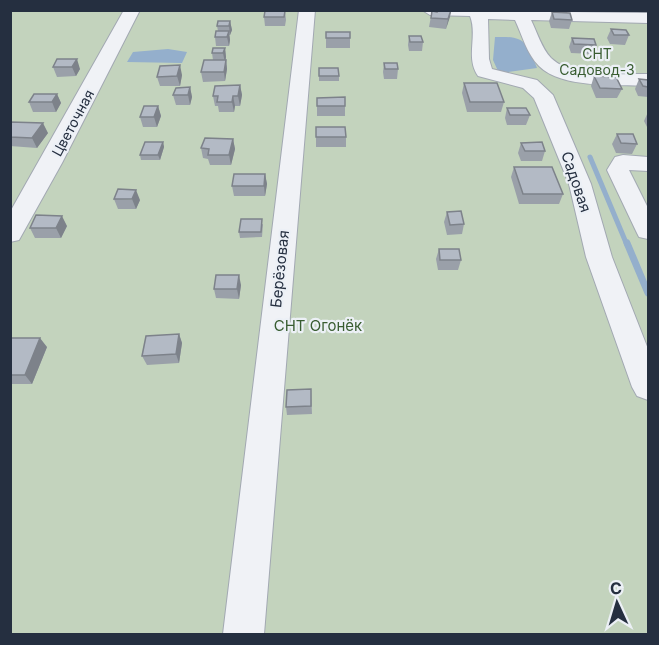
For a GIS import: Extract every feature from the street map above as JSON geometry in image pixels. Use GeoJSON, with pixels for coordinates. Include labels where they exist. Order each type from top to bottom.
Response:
{"type":"FeatureCollection","features":[{"type":"Feature","properties":{"kind":"street","name":"Цветочная"},"geometry":{"type":"LineString","coordinates":[[10,234],[51,163],[132,10]]}},
{"type":"Feature","properties":{"kind":"street","name":"Берёзовая"},"geometry":{"type":"LineString","coordinates":[[243,634],[307,10]]}},
{"type":"Feature","properties":{"kind":"street"},"geometry":{"type":"LineString","coordinates":[[430,10],[521,15],[569,13],[648,18]]}},
{"type":"Feature","properties":{"kind":"street","name":"Садовая"},"geometry":{"type":"LineString","coordinates":[[477,12],[481,23],[480,59],[484,72],[530,84],[543,95],[579,184],[600,257],[648,387]]}},
{"type":"Feature","properties":{"kind":"street"},"geometry":{"type":"LineString","coordinates":[[521,15],[543,60],[556,70],[572,76],[648,80]]}},
{"type":"Feature","properties":{"kind":"street"},"geometry":{"type":"LineString","coordinates":[[648,164],[623,162],[618,170],[648,231]]}},
{"type":"Feature","properties":{"kind":"green space","name":"СНТ Огонёк"},"geometry":{"type":"Polygon","coordinates":[[[10,11],[488,11],[489,13],[519,12],[491,11],[648,11],[648,634],[11,634],[10,11]]]}},
{"type":"Feature","properties":{"kind":"water"},"geometry":{"type":"Polygon","coordinates":[[[495,37],[518,39],[523,42],[537,68],[498,71],[493,60],[495,37]]]}},
{"type":"Feature","properties":{"kind":"water"},"geometry":{"type":"Polygon","coordinates":[[[168,49],[187,52],[182,63],[127,62],[133,52],[168,49]]]}},
{"type":"Feature","properties":{"kind":"building"},"geometry":{"type":"Polygon","coordinates":[[[437,10],[451,10],[448,19],[431,18],[432,11],[437,12],[437,10]]]}},
{"type":"Feature","properties":{"kind":"building"},"geometry":{"type":"Polygon","coordinates":[[[265,11],[285,11],[284,17],[264,17],[265,11]]]}},
{"type":"Feature","properties":{"kind":"building"},"geometry":{"type":"Polygon","coordinates":[[[552,12],[570,13],[572,20],[554,19],[552,12]]]}},
{"type":"Feature","properties":{"kind":"building"},"geometry":{"type":"Polygon","coordinates":[[[218,21],[230,21],[229,26],[217,26],[218,21]]]}},
{"type":"Feature","properties":{"kind":"building"},"geometry":{"type":"Polygon","coordinates":[[[611,29],[626,30],[629,35],[614,35],[611,29]]]}},
{"type":"Feature","properties":{"kind":"building"},"geometry":{"type":"Polygon","coordinates":[[[216,31],[229,31],[227,37],[215,37],[216,31]]]}},
{"type":"Feature","properties":{"kind":"building"},"geometry":{"type":"Polygon","coordinates":[[[326,32],[350,32],[350,38],[326,38],[326,32]]]}},
{"type":"Feature","properties":{"kind":"building"},"geometry":{"type":"Polygon","coordinates":[[[409,36],[421,36],[423,42],[410,42],[409,36]]]}},
{"type":"Feature","properties":{"kind":"building"},"geometry":{"type":"Polygon","coordinates":[[[572,38],[594,39],[596,45],[574,44],[572,38]]]}},
{"type":"Feature","properties":{"kind":"building"},"geometry":{"type":"Polygon","coordinates":[[[213,48],[225,48],[223,53],[212,53],[213,48]]]}},
{"type":"Feature","properties":{"kind":"building"},"geometry":{"type":"Polygon","coordinates":[[[57,59],[77,59],[72,67],[53,67],[57,59]]]}},
{"type":"Feature","properties":{"kind":"building"},"geometry":{"type":"Polygon","coordinates":[[[204,60],[226,60],[224,72],[201,72],[204,60]]]}},
{"type":"Feature","properties":{"kind":"building"},"geometry":{"type":"Polygon","coordinates":[[[384,63],[397,63],[398,69],[385,69],[384,63]]]}},
{"type":"Feature","properties":{"kind":"building"},"geometry":{"type":"Polygon","coordinates":[[[180,65],[177,76],[157,77],[160,66],[180,65]]]}},
{"type":"Feature","properties":{"kind":"building"},"geometry":{"type":"Polygon","coordinates":[[[319,68],[338,68],[339,76],[319,76],[319,68]]]}},
{"type":"Feature","properties":{"kind":"building"},"geometry":{"type":"Polygon","coordinates":[[[594,76],[616,77],[622,89],[600,88],[594,76]]]}},
{"type":"Feature","properties":{"kind":"building"},"geometry":{"type":"Polygon","coordinates":[[[639,79],[648,80],[648,87],[643,86],[639,79]]]}},
{"type":"Feature","properties":{"kind":"building"},"geometry":{"type":"Polygon","coordinates":[[[464,83],[497,83],[504,102],[470,102],[464,83]]]}},
{"type":"Feature","properties":{"kind":"building"},"geometry":{"type":"Polygon","coordinates":[[[240,85],[238,96],[233,96],[232,102],[217,102],[218,96],[213,96],[215,86],[240,85]]]}},
{"type":"Feature","properties":{"kind":"building"},"geometry":{"type":"Polygon","coordinates":[[[190,87],[188,95],[173,95],[176,88],[190,87]]]}},
{"type":"Feature","properties":{"kind":"building"},"geometry":{"type":"Polygon","coordinates":[[[34,94],[57,94],[52,102],[29,102],[34,94]]]}},
{"type":"Feature","properties":{"kind":"building"},"geometry":{"type":"Polygon","coordinates":[[[345,97],[345,106],[317,106],[317,98],[345,97]]]}},
{"type":"Feature","properties":{"kind":"building"},"geometry":{"type":"Polygon","coordinates":[[[144,106],[158,106],[154,117],[140,117],[144,106]]]}},
{"type":"Feature","properties":{"kind":"building"},"geometry":{"type":"Polygon","coordinates":[[[507,108],[526,108],[530,115],[510,115],[507,108]]]}},
{"type":"Feature","properties":{"kind":"building"},"geometry":{"type":"Polygon","coordinates":[[[10,122],[43,123],[32,138],[10,137],[10,122]]]}},
{"type":"Feature","properties":{"kind":"building"},"geometry":{"type":"Polygon","coordinates":[[[316,127],[345,127],[346,137],[316,137],[316,127]]]}},
{"type":"Feature","properties":{"kind":"building"},"geometry":{"type":"Polygon","coordinates":[[[617,134],[633,134],[637,144],[621,143],[617,134]]]}},
{"type":"Feature","properties":{"kind":"building"},"geometry":{"type":"Polygon","coordinates":[[[205,138],[233,139],[229,155],[208,155],[209,149],[201,148],[205,138]]]}},
{"type":"Feature","properties":{"kind":"building"},"geometry":{"type":"Polygon","coordinates":[[[145,142],[163,142],[158,155],[140,155],[145,142]]]}},
{"type":"Feature","properties":{"kind":"building"},"geometry":{"type":"Polygon","coordinates":[[[542,142],[545,151],[525,151],[521,143],[542,142]]]}},
{"type":"Feature","properties":{"kind":"building"},"geometry":{"type":"Polygon","coordinates":[[[514,167],[552,167],[563,194],[523,194],[514,167]]]}},
{"type":"Feature","properties":{"kind":"building"},"geometry":{"type":"Polygon","coordinates":[[[234,174],[265,174],[264,186],[232,186],[234,174]]]}},
{"type":"Feature","properties":{"kind":"building"},"geometry":{"type":"Polygon","coordinates":[[[118,189],[136,190],[132,199],[114,199],[118,189]]]}},
{"type":"Feature","properties":{"kind":"building"},"geometry":{"type":"Polygon","coordinates":[[[461,211],[464,224],[450,225],[447,212],[461,211]]]}},
{"type":"Feature","properties":{"kind":"building"},"geometry":{"type":"Polygon","coordinates":[[[36,215],[62,216],[56,228],[30,228],[36,215]]]}},
{"type":"Feature","properties":{"kind":"building"},"geometry":{"type":"Polygon","coordinates":[[[241,219],[262,219],[261,232],[239,232],[241,219]]]}},
{"type":"Feature","properties":{"kind":"building"},"geometry":{"type":"Polygon","coordinates":[[[439,249],[459,249],[461,260],[440,260],[439,249]]]}},
{"type":"Feature","properties":{"kind":"building"},"geometry":{"type":"Polygon","coordinates":[[[216,275],[239,275],[237,289],[214,289],[216,275]]]}},
{"type":"Feature","properties":{"kind":"building"},"geometry":{"type":"Polygon","coordinates":[[[179,334],[176,354],[142,356],[146,336],[179,334]]]}},
{"type":"Feature","properties":{"kind":"building"},"geometry":{"type":"Polygon","coordinates":[[[10,338],[40,338],[25,375],[10,375],[10,338]]]}},
{"type":"Feature","properties":{"kind":"building"},"geometry":{"type":"Polygon","coordinates":[[[311,389],[311,406],[286,407],[287,390],[311,389]]]}},
{"type":"Feature","properties":{"kind":"waterway"},"geometry":{"type":"LineString","coordinates":[[590,157],[627,245]]}},
{"type":"Feature","properties":{"kind":"waterway"},"geometry":{"type":"LineString","coordinates":[[627,243],[648,293]]}},
{"type":"Feature","properties":{"kind":"park label","name":"СНТ Садовод-3"},"geometry":{"type":"Point","coordinates":[597,62]}}]}
